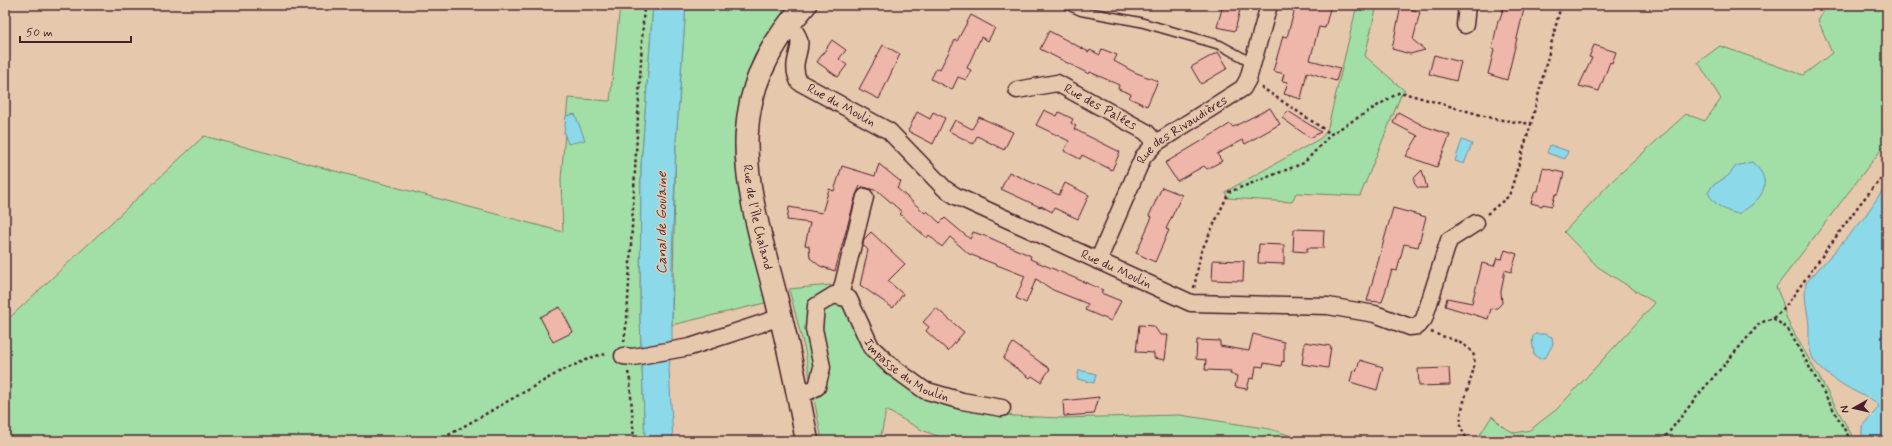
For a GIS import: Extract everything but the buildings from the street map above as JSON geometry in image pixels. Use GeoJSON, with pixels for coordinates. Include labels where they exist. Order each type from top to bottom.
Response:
{"type":"FeatureCollection","features":[{"type":"Feature","properties":{"kind":"street","name":"Rue de l'Île Chaland"},"geometry":{"type":"LineString","coordinates":[[804,5],[788,24],[767,58],[755,87],[749,115],[745,153],[752,202],[800,396],[807,441]]}},
{"type":"Feature","properties":{"kind":"street","name":"Rue des Rivaudières"},"geometry":{"type":"LineString","coordinates":[[1098,261],[1143,157],[1156,143],[1243,88],[1248,79],[1269,5]]}},
{"type":"Feature","properties":{"kind":"street"},"geometry":{"type":"LineString","coordinates":[[1465,25],[1466,5]]}},
{"type":"Feature","properties":{"kind":"street","name":"Rue du Moulin"},"geometry":{"type":"LineString","coordinates":[[788,24],[799,36],[800,45],[796,58],[795,74],[799,82],[889,131],[945,189],[956,196],[1191,304],[1328,306],[1375,314],[1410,327],[1418,326]]}},
{"type":"Feature","properties":{"kind":"street","name":"Rue des Palées"},"geometry":{"type":"LineString","coordinates":[[1017,90],[1057,83],[1146,132],[1156,143]]}},
{"type":"Feature","properties":{"kind":"street"},"geometry":{"type":"LineString","coordinates":[[800,396],[817,387],[822,367],[814,329],[816,306],[834,295],[840,296],[865,197]]}},
{"type":"Feature","properties":{"kind":"street"},"geometry":{"type":"LineString","coordinates":[[1418,326],[1424,319],[1449,240],[1476,223]]}},
{"type":"Feature","properties":{"kind":"street","name":"Impasse du Moulin"},"geometry":{"type":"LineString","coordinates":[[840,296],[849,299],[872,347],[891,366],[924,390],[962,401],[1002,408]]}},
{"type":"Feature","properties":{"kind":"street"},"geometry":{"type":"LineString","coordinates":[[628,356],[690,347],[781,317]]}},
{"type":"Feature","properties":{"kind":"lane"},"geometry":{"type":"LineString","coordinates":[[1068,5],[1081,11],[1140,22],[1220,45],[1253,63]]}},
{"type":"Feature","properties":{"kind":"path"},"geometry":{"type":"LineString","coordinates":[[634,441],[627,319],[644,5]]}},
{"type":"Feature","properties":{"kind":"path"},"geometry":{"type":"LineString","coordinates":[[1476,223],[1509,196],[1531,124],[1561,5]]}},
{"type":"Feature","properties":{"kind":"path"},"geometry":{"type":"LineString","coordinates":[[1248,79],[1331,134]]}},
{"type":"Feature","properties":{"kind":"path"},"geometry":{"type":"LineString","coordinates":[[1191,304],[1201,252],[1229,192],[1304,163],[1331,134],[1400,92],[1495,119],[1531,124]]}},
{"type":"Feature","properties":{"kind":"path"},"geometry":{"type":"LineString","coordinates":[[1662,441],[1699,394],[1760,323],[1773,318],[1783,310],[1859,205],[1887,171]]}},
{"type":"Feature","properties":{"kind":"path"},"geometry":{"type":"LineString","coordinates":[[1773,318],[1788,329],[1851,441]]}},
{"type":"Feature","properties":{"kind":"path"},"geometry":{"type":"LineString","coordinates":[[1418,326],[1444,338],[1460,343],[1473,354],[1475,360],[1474,366],[1460,422],[1463,433],[1472,441]]}},
{"type":"Feature","properties":{"kind":"path"},"geometry":{"type":"LineString","coordinates":[[438,441],[561,371],[595,356],[608,354],[628,356]]}},
{"type":"Feature","properties":{"kind":"green space"},"geometry":{"type":"Polygon","coordinates":[[[620,5],[653,5],[641,167],[640,318],[645,441],[5,441],[5,322],[204,136],[563,232],[561,179],[568,98],[610,101],[620,5]]]}},
{"type":"Feature","properties":{"kind":"green space"},"geometry":{"type":"Polygon","coordinates":[[[686,5],[790,5],[764,45],[753,66],[744,88],[736,120],[736,171],[741,204],[769,302],[672,325],[676,142],[686,5]]]}},
{"type":"Feature","properties":{"kind":"green space"},"geometry":{"type":"Polygon","coordinates":[[[1357,5],[1377,5],[1365,56],[1406,92],[1401,95],[1360,196],[1296,193],[1292,202],[1228,198],[1225,192],[1321,138],[1327,131],[1357,5]]]}},
{"type":"Feature","properties":{"kind":"green space"},"geometry":{"type":"Polygon","coordinates":[[[1823,5],[1887,5],[1887,142],[1776,287],[1782,301],[1787,320],[1855,441],[1476,441],[1492,416],[1503,427],[1515,433],[1530,430],[1557,409],[1655,303],[1598,267],[1564,232],[1612,181],[1686,114],[1705,121],[1721,99],[1698,62],[1720,46],[1803,75],[1832,53],[1818,20],[1826,7],[1823,5]]]}},
{"type":"Feature","properties":{"kind":"green space"},"geometry":{"type":"Polygon","coordinates":[[[830,285],[867,351],[968,410],[1014,416],[1062,418],[1180,415],[1270,429],[1307,441],[950,441],[922,430],[886,410],[880,441],[822,441],[805,351],[789,289],[830,285]]]}},
{"type":"Feature","properties":{"kind":"water","name":"Canal de Goulaine"},"geometry":{"type":"Polygon","coordinates":[[[653,5],[686,5],[676,142],[672,258],[672,339],[669,369],[673,441],[645,441],[640,318],[641,167],[653,5]]]}},
{"type":"Feature","properties":{"kind":"water"},"geometry":{"type":"Polygon","coordinates":[[[575,114],[585,140],[568,144],[564,133],[566,116],[575,114]]]}},
{"type":"Feature","properties":{"kind":"water"},"geometry":{"type":"Polygon","coordinates":[[[1462,140],[1472,144],[1464,164],[1455,161],[1462,140]]]}},
{"type":"Feature","properties":{"kind":"water"},"geometry":{"type":"Polygon","coordinates":[[[1550,145],[1568,151],[1565,159],[1547,153],[1550,145]]]}},
{"type":"Feature","properties":{"kind":"water"},"geometry":{"type":"Polygon","coordinates":[[[1752,162],[1763,177],[1763,191],[1759,198],[1738,214],[1717,205],[1708,193],[1712,186],[1728,176],[1736,166],[1752,162]]]}},
{"type":"Feature","properties":{"kind":"water"},"geometry":{"type":"Polygon","coordinates":[[[1887,184],[1887,441],[1862,441],[1862,426],[1879,407],[1872,400],[1849,388],[1826,373],[1815,361],[1809,345],[1809,326],[1805,288],[1806,283],[1861,222],[1887,184]]]}},
{"type":"Feature","properties":{"kind":"water"},"geometry":{"type":"Polygon","coordinates":[[[1535,334],[1545,334],[1552,337],[1553,344],[1546,357],[1540,359],[1534,355],[1532,338],[1535,334]]]}},
{"type":"Feature","properties":{"kind":"water"},"geometry":{"type":"Polygon","coordinates":[[[1079,370],[1096,374],[1094,383],[1077,379],[1079,370]]]}}]}
